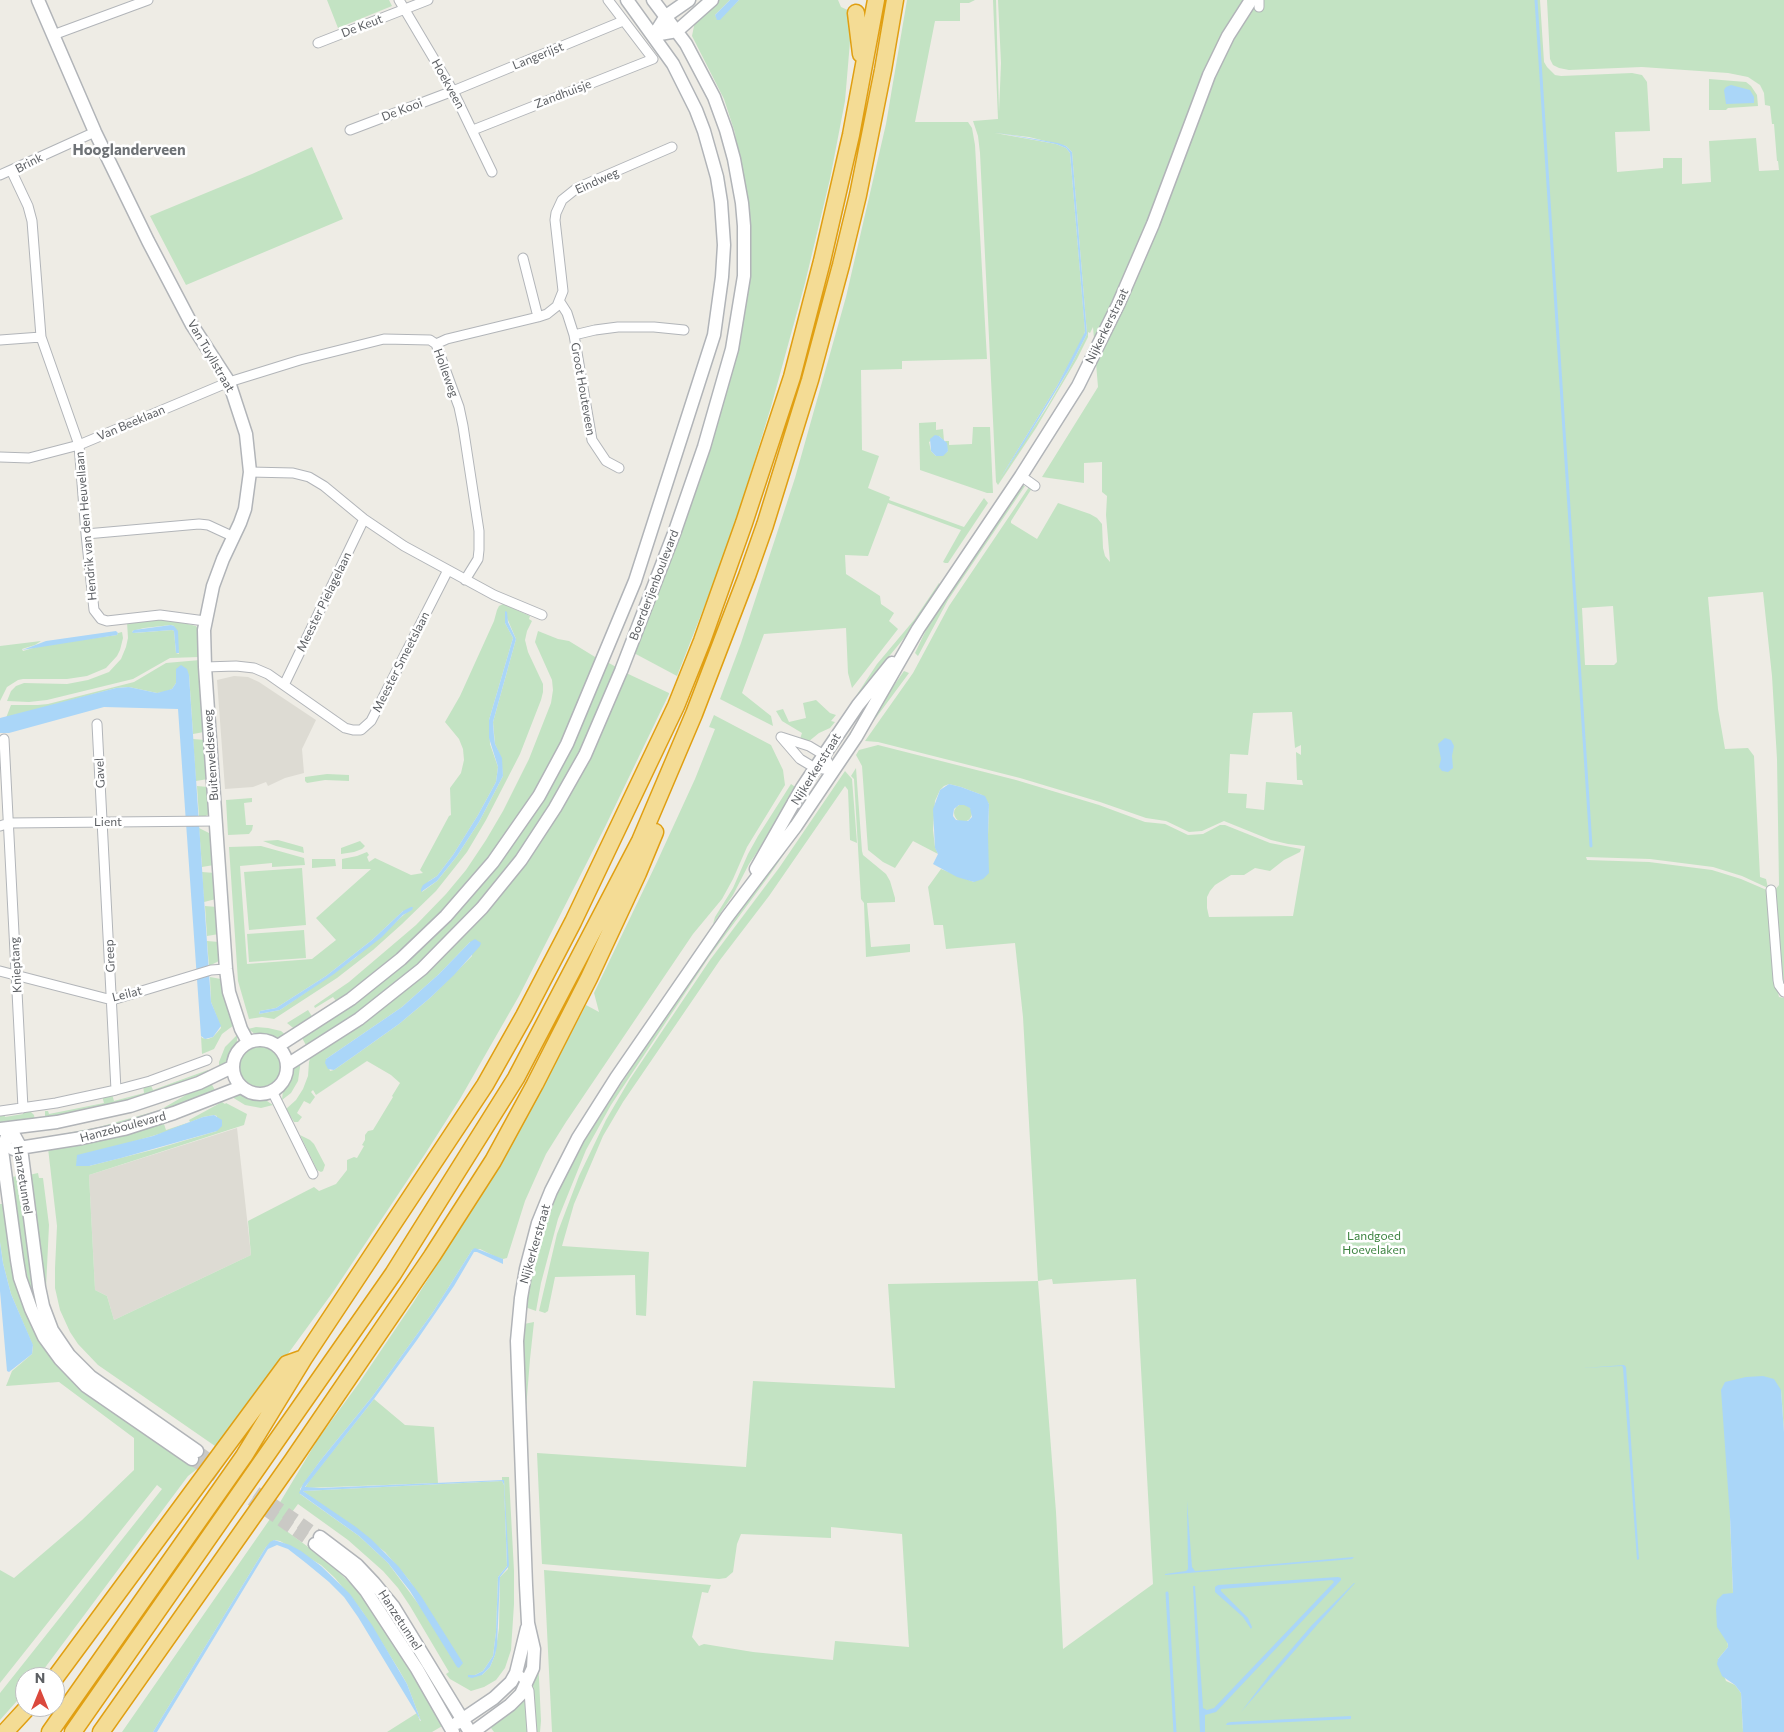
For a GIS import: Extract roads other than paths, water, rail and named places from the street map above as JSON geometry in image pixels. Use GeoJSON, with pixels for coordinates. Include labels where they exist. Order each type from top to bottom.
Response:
{"type":"FeatureCollection","features":[{"type":"Feature","properties":{"kind":"highway"},"geometry":{"type":"LineString","coordinates":[[50,1732],[244,1456],[304,1358],[490,1076],[574,922],[676,706],[702,641],[744,523],[792,377],[822,261],[851,135],[876,0]]}},
{"type":"Feature","properties":{"kind":"highway"},"geometry":{"type":"LineString","coordinates":[[73,1732],[393,1274],[516,1078],[640,841],[719,651],[765,526],[810,380],[858,195],[884,70],[895,0]]}},
{"type":"Feature","properties":{"kind":"highway"},"geometry":{"type":"LineString","coordinates":[[856,13],[863,74]]}},
{"type":"Feature","properties":{"kind":"highway"},"geometry":{"type":"LineString","coordinates":[[101,1732],[303,1444],[426,1264],[493,1161],[589,978],[638,873],[702,717],[719,651]]}},
{"type":"Feature","properties":{"kind":"highway"},"geometry":{"type":"LineString","coordinates":[[63,1667],[287,1364],[304,1358]]}},
{"type":"Feature","properties":{"kind":"highway"},"geometry":{"type":"LineString","coordinates":[[5,1732],[19,1717]]}},
{"type":"Feature","properties":{"kind":"highway"},"geometry":{"type":"LineString","coordinates":[[17,1732],[27,1717]]}},
{"type":"Feature","properties":{"kind":"main road","name":"Van Tuyllstraat"},"geometry":{"type":"LineString","coordinates":[[38,0],[95,132],[181,304],[229,382],[246,434],[250,472]]}},
{"type":"Feature","properties":{"kind":"main road","name":"Boerderijenboulevard"},"geometry":{"type":"LineString","coordinates":[[278,1046],[326,1017],[377,979],[424,938],[467,893],[506,845],[539,796],[567,744],[635,581],[714,336],[724,245],[723,222],[713,160],[696,110],[673,64],[627,0]]}},
{"type":"Feature","properties":{"kind":"main road","name":"Boerderijenboulevard"},"geometry":{"type":"LineString","coordinates":[[287,1065],[337,1034],[402,986],[442,951],[482,908],[525,854],[562,797],[588,748],[660,574],[704,447],[732,349],[744,276],[742,203],[729,140],[714,96],[677,30],[653,0]]}},
{"type":"Feature","properties":{"kind":"main road"},"geometry":{"type":"LineString","coordinates":[[654,35],[666,16],[689,0]]}},
{"type":"Feature","properties":{"kind":"main road"},"geometry":{"type":"LineString","coordinates":[[654,35],[677,30],[712,0]]}},
{"type":"Feature","properties":{"kind":"main road","name":"Nijkerkerstraat"},"geometry":{"type":"LineString","coordinates":[[462,1720],[471,1732],[510,1705],[521,1694],[526,1685],[531,1674],[534,1658],[528,1623],[517,1354],[521,1298],[526,1269],[534,1238],[551,1191],[578,1138],[643,1038],[727,917],[796,826],[856,737],[918,629],[1021,476],[1078,386],[1118,306],[1153,224],[1209,75],[1228,36],[1256,2]]}},
{"type":"Feature","properties":{"kind":"main road","name":"Buitenveldseweg"},"geometry":{"type":"LineString","coordinates":[[248,1042],[241,1028],[229,992],[226,969],[205,667],[205,621],[213,586],[245,509],[250,472]]}},
{"type":"Feature","properties":{"kind":"main road","name":"Nijkerkerstraat"},"geometry":{"type":"LineString","coordinates":[[727,917],[815,768],[858,705],[918,629]]}},
{"type":"Feature","properties":{"kind":"main road"},"geometry":{"type":"LineString","coordinates":[[259,1039],[267,1040],[278,1046],[283,1052],[287,1065],[284,1079],[280,1085],[272,1091],[262,1094],[255,1094],[241,1087],[236,1081],[232,1067],[236,1052],[248,1042],[259,1039]]}},
{"type":"Feature","properties":{"kind":"main road","name":"Hanzeboulevard"},"geometry":{"type":"LineString","coordinates":[[5,1129],[66,1120],[130,1106],[199,1083],[232,1067]]}},
{"type":"Feature","properties":{"kind":"main road","name":"Hanzeboulevard"},"geometry":{"type":"LineString","coordinates":[[1,1150],[82,1138],[124,1129],[174,1113],[241,1087]]}},
{"type":"Feature","properties":{"kind":"main road","name":"Hanzetunnel"},"geometry":{"type":"LineString","coordinates":[[5,1129],[20,1148],[39,1287],[43,1306],[52,1330],[69,1355],[91,1377],[194,1455],[86,1386],[60,1359],[44,1337],[31,1310],[20,1278],[1,1150],[5,1129]]}},
{"type":"Feature","properties":{"kind":"main road","name":"Hanzetunnel"},"geometry":{"type":"LineString","coordinates":[[452,1730],[417,1670],[366,1591],[350,1572],[317,1540],[357,1565],[374,1582],[393,1606],[462,1720]]}},
{"type":"Feature","properties":{"kind":"main road","name":"Nijkerkerstraat"},"geometry":{"type":"LineString","coordinates":[[452,1730],[462,1720],[503,1690],[516,1673],[528,1623]]}},
{"type":"Feature","properties":{"kind":"street"},"geometry":{"type":"LineString","coordinates":[[53,35],[148,0]]}},
{"type":"Feature","properties":{"kind":"street","name":"Hoekveen"},"geometry":{"type":"LineString","coordinates":[[399,0],[453,90],[492,172]]}},
{"type":"Feature","properties":{"kind":"street","name":"De Keut"},"geometry":{"type":"LineString","coordinates":[[318,43],[428,0]]}},
{"type":"Feature","properties":{"kind":"street"},"geometry":{"type":"LineString","coordinates":[[608,0],[624,21]]}},
{"type":"Feature","properties":{"kind":"street","name":"Zandhuisje"},"geometry":{"type":"LineString","coordinates":[[473,130],[653,59],[624,21]]}},
{"type":"Feature","properties":{"kind":"street","name":"Langerijst"},"geometry":{"type":"LineString","coordinates":[[453,90],[624,21]]}},
{"type":"Feature","properties":{"kind":"street","name":"De Kooi"},"geometry":{"type":"LineString","coordinates":[[350,130],[453,90]]}},
{"type":"Feature","properties":{"kind":"street","name":"Brink"},"geometry":{"type":"LineString","coordinates":[[41,337],[32,221],[28,206],[11,170],[95,132]]}},
{"type":"Feature","properties":{"kind":"street","name":"Eindweg"},"geometry":{"type":"LineString","coordinates":[[560,302],[563,283],[555,220],[562,200],[577,188],[672,147]]}},
{"type":"Feature","properties":{"kind":"street"},"geometry":{"type":"LineString","coordinates":[[0,175],[11,170]]}},
{"type":"Feature","properties":{"kind":"street"},"geometry":{"type":"LineString","coordinates":[[523,258],[538,316]]}},
{"type":"Feature","properties":{"kind":"street"},"geometry":{"type":"LineString","coordinates":[[436,344],[447,339],[538,316],[552,310],[560,302]]}},
{"type":"Feature","properties":{"kind":"street","name":"Groot Houteveen"},"geometry":{"type":"LineString","coordinates":[[560,302],[567,313],[574,335],[592,440],[606,461],[619,468]]}},
{"type":"Feature","properties":{"kind":"street"},"geometry":{"type":"LineString","coordinates":[[574,335],[618,327],[654,327],[684,330]]}},
{"type":"Feature","properties":{"kind":"street"},"geometry":{"type":"LineString","coordinates":[[0,340],[41,337]]}},
{"type":"Feature","properties":{"kind":"street","name":"Hendrik van den Heuvellaan"},"geometry":{"type":"LineString","coordinates":[[41,337],[79,444],[94,610],[100,619],[107,621],[160,615],[205,621]]}},
{"type":"Feature","properties":{"kind":"street","name":"Holleweg"},"geometry":{"type":"LineString","coordinates":[[229,382],[378,340],[423,339],[436,344],[463,426],[479,532],[478,559],[465,580]]}},
{"type":"Feature","properties":{"kind":"street","name":"Van Beeklaan"},"geometry":{"type":"LineString","coordinates":[[0,458],[29,458],[79,444],[229,382]]}},
{"type":"Feature","properties":{"kind":"street"},"geometry":{"type":"LineString","coordinates":[[250,472],[293,473],[309,477],[324,486],[364,519],[404,546],[516,606],[542,615]]}},
{"type":"Feature","properties":{"kind":"street"},"geometry":{"type":"LineString","coordinates":[[1021,476],[1035,486]]}},
{"type":"Feature","properties":{"kind":"street","name":"Meester Pielagelaan"},"geometry":{"type":"LineString","coordinates":[[284,686],[364,519]]}},
{"type":"Feature","properties":{"kind":"street"},"geometry":{"type":"LineString","coordinates":[[86,534],[199,524],[208,525],[234,537]]}},
{"type":"Feature","properties":{"kind":"street","name":"Meester Smeetslaan"},"geometry":{"type":"LineString","coordinates":[[205,667],[236,666],[254,668],[268,674],[345,728],[357,731],[366,727],[371,722],[448,570]]}},
{"type":"Feature","properties":{"kind":"street","name":"Gavel"},"geometry":{"type":"LineString","coordinates":[[97,724],[103,822]]}},
{"type":"Feature","properties":{"kind":"street"},"geometry":{"type":"LineString","coordinates":[[781,737],[809,746],[824,755],[832,770],[815,768],[800,759],[781,737]]}},
{"type":"Feature","properties":{"kind":"street","name":"Knieptang"},"geometry":{"type":"LineString","coordinates":[[4,739],[4,824],[16,975],[23,1108]]}},
{"type":"Feature","properties":{"kind":"street","name":"Lient"},"geometry":{"type":"LineString","coordinates":[[4,824],[216,821]]}},
{"type":"Feature","properties":{"kind":"street","name":"Greep"},"geometry":{"type":"LineString","coordinates":[[103,822],[116,1090]]}},
{"type":"Feature","properties":{"kind":"street"},"geometry":{"type":"LineString","coordinates":[[1771,890],[1778,980],[1784,992]]}},
{"type":"Feature","properties":{"kind":"street","name":"Leilat"},"geometry":{"type":"LineString","coordinates":[[0,971],[112,1000],[211,970],[226,969]]}},
{"type":"Feature","properties":{"kind":"street"},"geometry":{"type":"LineString","coordinates":[[0,1111],[116,1090],[207,1060]]}},
{"type":"Feature","properties":{"kind":"street"},"geometry":{"type":"LineString","coordinates":[[272,1091],[313,1174]]}},
{"type":"Feature","properties":{"kind":"street","name":"Nijkerkerstraat"},"geometry":{"type":"LineString","coordinates":[[516,1673],[523,1678],[526,1685],[530,1700],[532,1732]]}},
{"type":"Feature","properties":{"kind":"water"},"geometry":{"type":"Polygon","coordinates":[[[730,0],[739,0],[720,20],[717,20],[715,15],[730,0]]]}},
{"type":"Feature","properties":{"kind":"water"},"geometry":{"type":"Polygon","coordinates":[[[1731,85],[1750,90],[1754,97],[1754,103],[1726,104],[1724,90],[1731,85]]]}},
{"type":"Feature","properties":{"kind":"water"},"geometry":{"type":"Polygon","coordinates":[[[994,132],[1058,143],[1066,146],[1072,152],[1087,334],[1068,371],[1001,477],[1057,386],[1085,332],[1070,153],[1066,148],[1056,144],[994,132]]]}},
{"type":"Feature","properties":{"kind":"water"},"geometry":{"type":"Polygon","coordinates":[[[935,435],[947,443],[948,451],[943,456],[936,456],[931,451],[930,439],[935,435]]]}},
{"type":"Feature","properties":{"kind":"water"},"geometry":{"type":"Polygon","coordinates":[[[505,611],[516,639],[493,722],[495,744],[502,758],[503,776],[479,822],[457,856],[437,881],[421,892],[423,885],[437,876],[453,855],[496,782],[498,767],[489,738],[489,720],[513,638],[505,623],[505,611]]]}},
{"type":"Feature","properties":{"kind":"water"},"geometry":{"type":"Polygon","coordinates":[[[171,625],[178,631],[179,653],[176,653],[174,631],[172,630],[132,632],[134,630],[171,625]]]}},
{"type":"Feature","properties":{"kind":"water"},"geometry":{"type":"Polygon","coordinates":[[[116,631],[117,635],[22,650],[46,641],[116,631]]]}},
{"type":"Feature","properties":{"kind":"water"},"geometry":{"type":"Polygon","coordinates":[[[181,665],[187,669],[189,675],[211,1002],[221,1026],[213,1037],[205,1039],[201,1036],[178,709],[104,707],[9,733],[0,733],[0,718],[116,688],[129,687],[157,693],[172,689],[176,683],[176,669],[181,665]]]}},
{"type":"Feature","properties":{"kind":"water"},"geometry":{"type":"Polygon","coordinates":[[[1445,738],[1451,740],[1454,746],[1452,756],[1453,768],[1448,772],[1442,771],[1439,767],[1441,759],[1438,744],[1445,738]]]}},
{"type":"Feature","properties":{"kind":"water"},"geometry":{"type":"Polygon","coordinates":[[[949,784],[961,787],[985,796],[989,804],[989,873],[983,879],[974,882],[957,877],[933,864],[938,854],[935,848],[933,809],[940,790],[949,784]],[[959,805],[954,809],[953,816],[956,820],[968,821],[972,817],[970,808],[959,805]]]}},
{"type":"Feature","properties":{"kind":"water"},"geometry":{"type":"Polygon","coordinates":[[[413,907],[412,910],[403,915],[382,937],[334,974],[280,1010],[259,1014],[260,1011],[276,1008],[326,976],[372,940],[403,911],[413,907]]]}},
{"type":"Feature","properties":{"kind":"water"},"geometry":{"type":"Polygon","coordinates":[[[475,939],[481,943],[480,946],[430,998],[399,1024],[334,1070],[328,1069],[325,1063],[326,1059],[402,1007],[475,939]]]}},
{"type":"Feature","properties":{"kind":"water"},"geometry":{"type":"Polygon","coordinates":[[[214,1115],[222,1120],[222,1126],[217,1131],[89,1166],[76,1166],[77,1155],[153,1136],[203,1117],[214,1115]]]}},
{"type":"Feature","properties":{"kind":"water"},"geometry":{"type":"Polygon","coordinates":[[[0,1242],[11,1294],[33,1345],[32,1354],[9,1372],[7,1371],[0,1291],[0,1242]]]}},
{"type":"Feature","properties":{"kind":"water"},"geometry":{"type":"Polygon","coordinates":[[[475,1248],[503,1259],[503,1264],[474,1252],[454,1286],[417,1340],[374,1399],[305,1487],[320,1488],[504,1480],[509,1566],[500,1577],[497,1646],[490,1667],[482,1675],[472,1678],[468,1677],[468,1675],[475,1675],[483,1671],[493,1656],[498,1577],[507,1566],[504,1485],[502,1481],[303,1491],[356,1527],[399,1567],[421,1596],[463,1663],[459,1668],[410,1591],[388,1563],[359,1536],[299,1493],[303,1484],[320,1461],[372,1397],[433,1312],[475,1248]]]}},
{"type":"Feature","properties":{"kind":"water"},"geometry":{"type":"Polygon","coordinates":[[[1624,1365],[1626,1367],[1639,1559],[1637,1560],[1623,1368],[1622,1366],[1583,1368],[1624,1365]]]}},
{"type":"Feature","properties":{"kind":"water"},"geometry":{"type":"Polygon","coordinates":[[[1763,1376],[1774,1379],[1781,1390],[1784,1432],[1784,1732],[1743,1732],[1741,1693],[1735,1685],[1722,1676],[1717,1664],[1718,1659],[1728,1647],[1728,1644],[1717,1627],[1717,1600],[1723,1594],[1733,1593],[1721,1390],[1725,1382],[1746,1377],[1763,1376]]]}},
{"type":"Feature","properties":{"kind":"water"},"geometry":{"type":"Polygon","coordinates":[[[1187,1501],[1192,1567],[1195,1571],[1354,1557],[1352,1559],[1165,1575],[1188,1569],[1187,1501]]]}},
{"type":"Feature","properties":{"kind":"water"},"geometry":{"type":"Polygon","coordinates":[[[274,1540],[301,1551],[321,1566],[350,1594],[372,1625],[407,1684],[421,1721],[344,1597],[329,1582],[288,1549],[277,1545],[268,1549],[157,1732],[153,1732],[266,1547],[274,1540]]]}},
{"type":"Feature","properties":{"kind":"water"},"geometry":{"type":"Polygon","coordinates":[[[1338,1577],[1341,1580],[1216,1712],[1205,1715],[1205,1732],[1200,1732],[1193,1586],[1195,1586],[1203,1708],[1207,1710],[1214,1708],[1334,1582],[1332,1580],[1221,1589],[1248,1618],[1251,1629],[1243,1617],[1215,1592],[1215,1587],[1218,1585],[1338,1577]]]}},
{"type":"Feature","properties":{"kind":"water"},"geometry":{"type":"Polygon","coordinates":[[[1355,1583],[1241,1712],[1270,1674],[1312,1625],[1355,1583]]]}},
{"type":"Feature","properties":{"kind":"water"},"geometry":{"type":"Polygon","coordinates":[[[1351,1716],[1351,1719],[1226,1725],[1231,1722],[1351,1716]]]}},
{"type":"Feature","properties":{"kind":"waterway"},"geometry":{"type":"LineString","coordinates":[[1536,0],[1591,846]]}},
{"type":"Feature","properties":{"kind":"waterway"},"geometry":{"type":"LineString","coordinates":[[1167,1593],[1175,1732]]}},
{"type":"Feature","properties":{"kind":"tunnel"},"geometry":{"type":"LineString","coordinates":[[197,1451],[320,1537]]}},
{"type":"Feature","properties":{"kind":"tunnel"},"geometry":{"type":"LineString","coordinates":[[192,1459],[315,1544]]}},
{"type":"Feature","properties":{"kind":"district","name":"Hooglanderveen"},"geometry":{"type":"Point","coordinates":[129,150]}},
{"type":"Feature","properties":{"kind":"park label","name":"Landgoed Hoevelaken"},"geometry":{"type":"Point","coordinates":[1374,1243]}}]}
